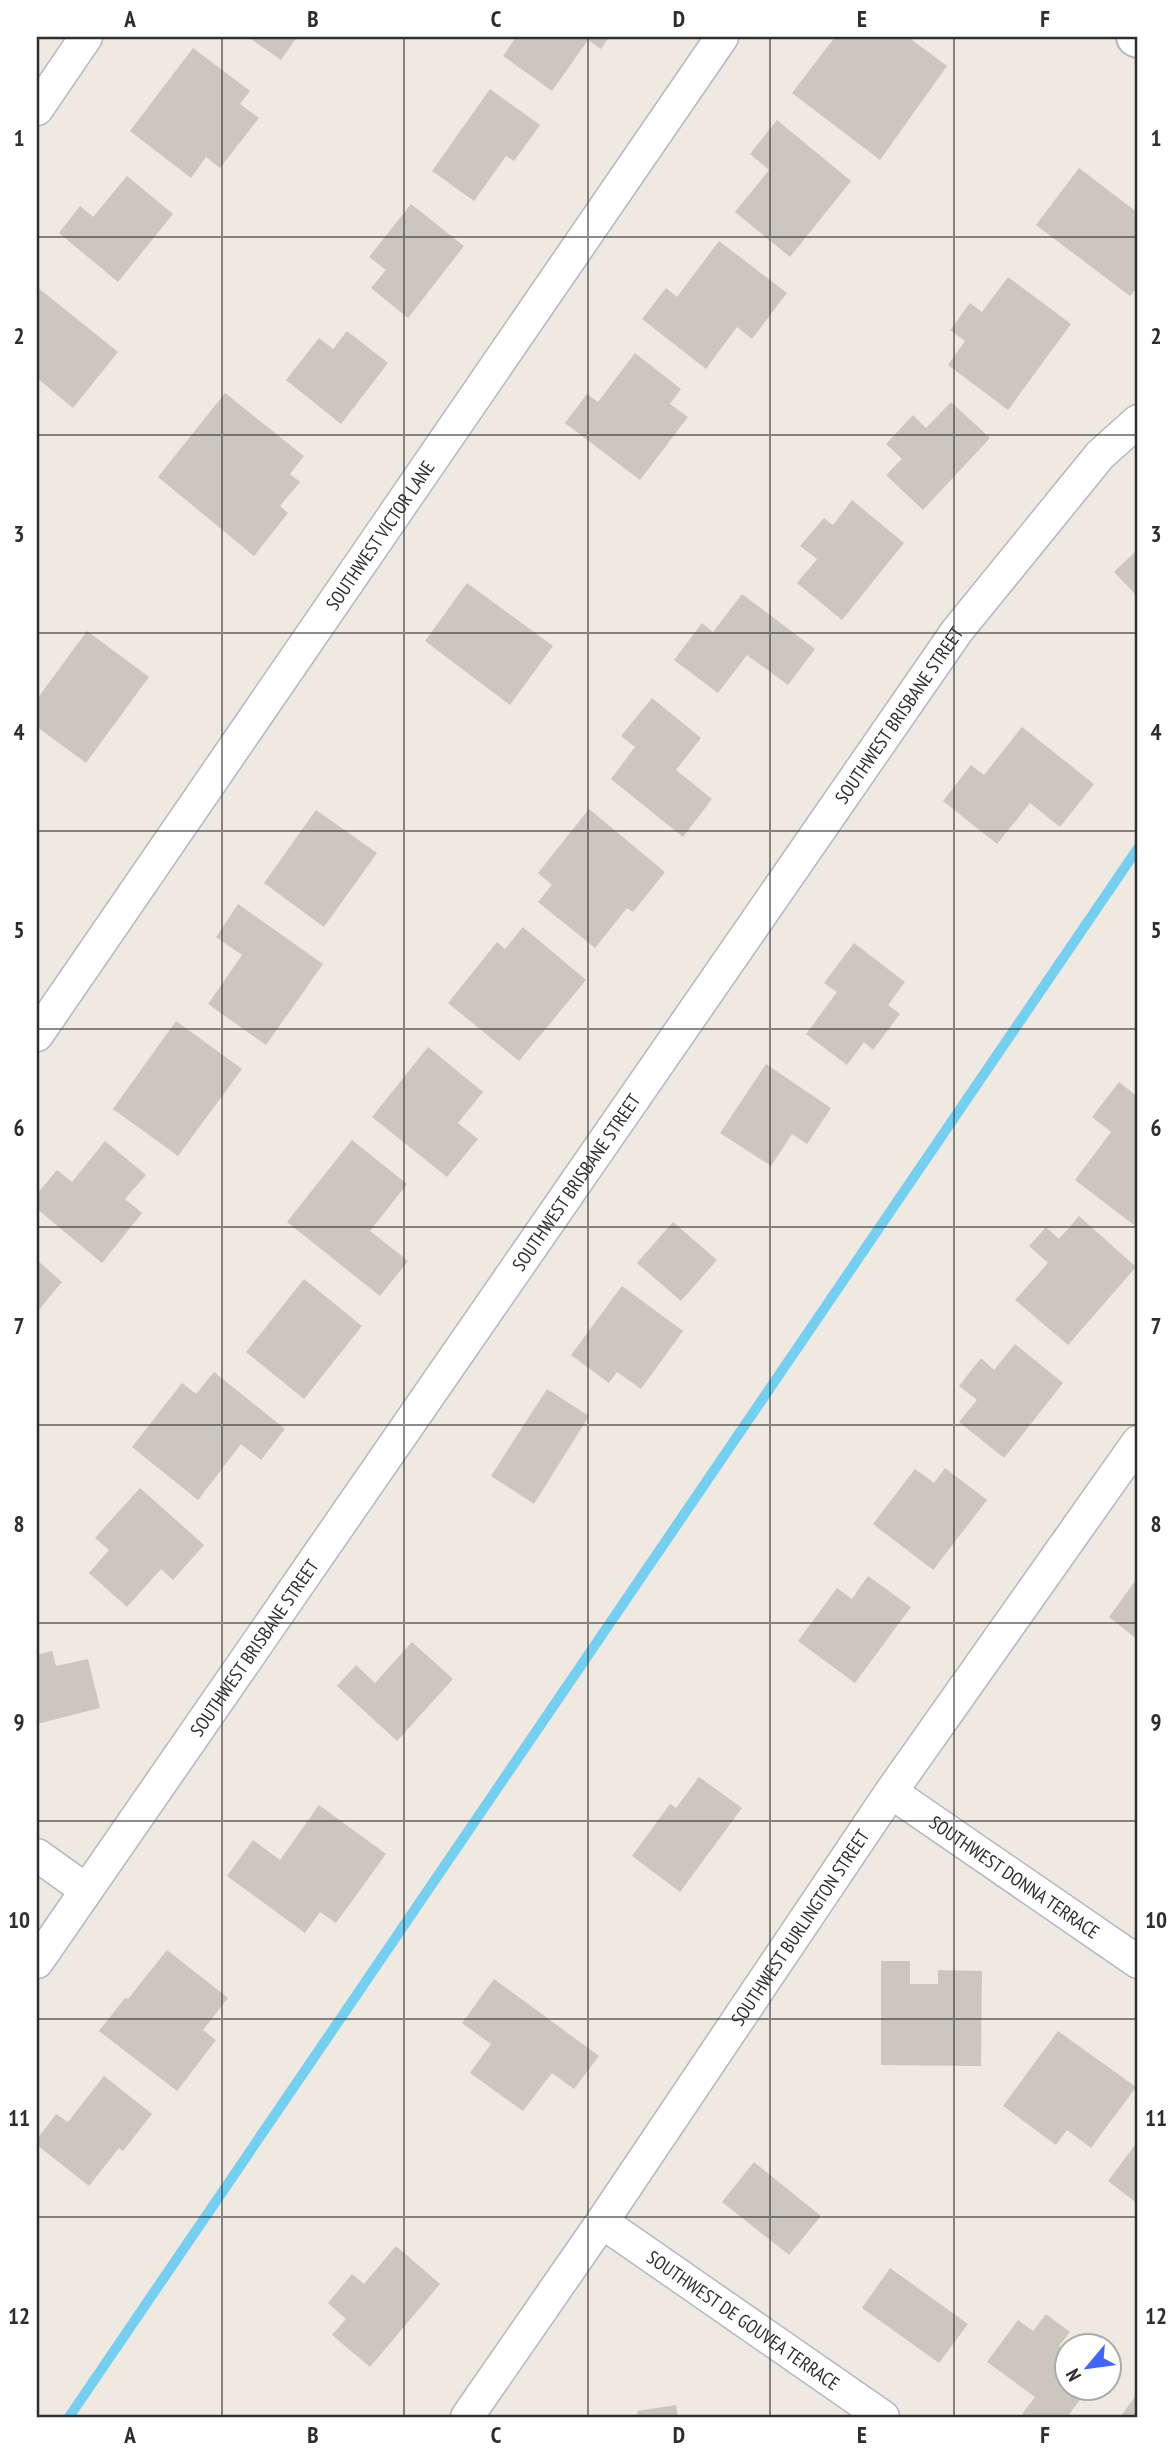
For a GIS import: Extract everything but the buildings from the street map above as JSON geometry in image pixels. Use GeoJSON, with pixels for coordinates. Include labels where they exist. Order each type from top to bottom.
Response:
{"type":"FeatureCollection","features":[{"type":"Feature","properties":{"kind":"street"},"geometry":{"type":"LineString","coordinates":[[37,109],[86,37]]}},
{"type":"Feature","properties":{"kind":"street","name":"SOUTHWEST VICTOR LANE"},"geometry":{"type":"LineString","coordinates":[[37,1035],[722,37]]}},
{"type":"Feature","properties":{"kind":"street","name":"SOUTHWEST BRISBANE STREET"},"geometry":{"type":"LineString","coordinates":[[37,1962],[957,631],[1100,455],[1138,421]]}},
{"type":"Feature","properties":{"kind":"street","name":"SOUTHWEST BURLINGTON STREET"},"geometry":{"type":"LineString","coordinates":[[467,2417],[602,2222],[891,1792],[1138,1442]]}},
{"type":"Feature","properties":{"kind":"street","name":"SOUTHWEST DONNA TERRACE"},"geometry":{"type":"LineString","coordinates":[[891,1792],[1138,1962]]}},
{"type":"Feature","properties":{"kind":"street"},"geometry":{"type":"LineString","coordinates":[[37,1855],[86,1890]]}},
{"type":"Feature","properties":{"kind":"street","name":"SOUTHWEST DE GOUVEA TERRACE"},"geometry":{"type":"LineString","coordinates":[[602,2222],[883,2417]]}},
{"type":"Feature","properties":{"kind":"waterway"},"geometry":{"type":"LineString","coordinates":[[69,2417],[1138,848]]}}]}
